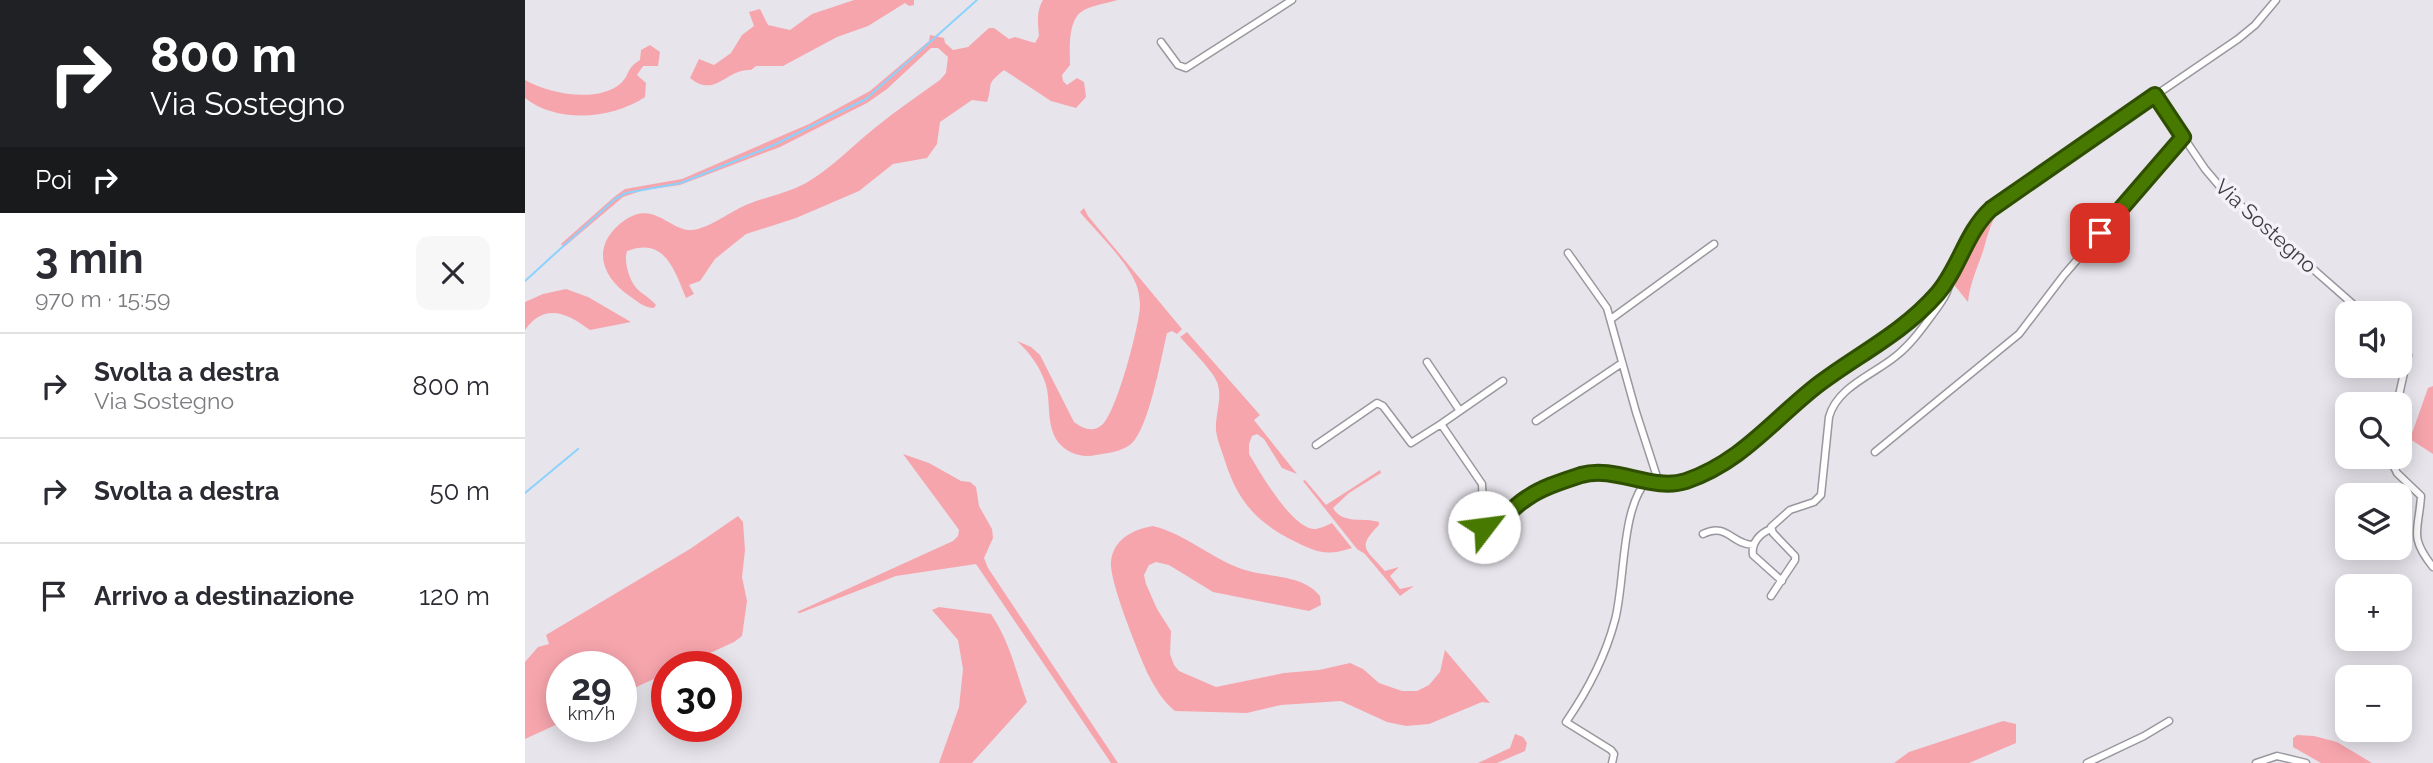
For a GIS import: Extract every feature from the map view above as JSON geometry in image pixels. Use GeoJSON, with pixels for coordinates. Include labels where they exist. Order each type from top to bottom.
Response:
{"type":"FeatureCollection","features":[{"type":"Feature","properties":{"kind":"street"},"geometry":{"type":"LineString","coordinates":[[1161,42],[1178,65],[1186,68],[1292,0]]}},
{"type":"Feature","properties":{"kind":"street"},"geometry":{"type":"LineString","coordinates":[[1484,527],[1499,522],[1530,496],[1549,486],[1582,475],[1605,473],[1660,483],[1685,481],[1716,468],[1739,454],[1814,388],[1905,325],[1930,302],[1951,275],[1975,230],[1991,209],[2249,30],[2276,0]]}},
{"type":"Feature","properties":{"kind":"street","name":"Via Sostegno"},"geometry":{"type":"LineString","coordinates":[[2155,95],[2204,169],[2227,194],[2349,301]]}},
{"type":"Feature","properties":{"kind":"street"},"geometry":{"type":"LineString","coordinates":[[1875,452],[2019,334],[2064,275],[2183,137]]}},
{"type":"Feature","properties":{"kind":"street"},"geometry":{"type":"LineString","coordinates":[[1611,319],[1714,244]]}},
{"type":"Feature","properties":{"kind":"street"},"geometry":{"type":"LineString","coordinates":[[1568,253],[1602,298],[1611,319],[1637,418],[1660,483]]}},
{"type":"Feature","properties":{"kind":"street"},"geometry":{"type":"LineString","coordinates":[[1782,581],[1753,555],[1753,545],[1790,510],[1819,498],[1823,486],[1829,417],[1833,405],[1846,391],[1909,344],[1945,298],[1951,275]]}},
{"type":"Feature","properties":{"kind":"street"},"geometry":{"type":"LineString","coordinates":[[1427,362],[1460,411]]}},
{"type":"Feature","properties":{"kind":"street"},"geometry":{"type":"LineString","coordinates":[[1536,421],[1622,363]]}},
{"type":"Feature","properties":{"kind":"street"},"geometry":{"type":"LineString","coordinates":[[1316,445],[1377,403],[1383,406],[1411,443],[1503,381]]}},
{"type":"Feature","properties":{"kind":"street"},"geometry":{"type":"LineString","coordinates":[[1441,424],[1481,482],[1484,527],[1482,556]]}},
{"type":"Feature","properties":{"kind":"street"},"geometry":{"type":"LineString","coordinates":[[2395,469],[2421,496],[2416,534],[2421,551],[2433,567]]}},
{"type":"Feature","properties":{"kind":"street"},"geometry":{"type":"LineString","coordinates":[[1612,763],[1614,754],[1611,750],[1566,722],[1587,691],[1610,636],[1618,608],[1632,509],[1638,491],[1647,481]]}},
{"type":"Feature","properties":{"kind":"street"},"geometry":{"type":"LineString","coordinates":[[1771,529],[1795,556],[1794,565],[1771,596]]}},
{"type":"Feature","properties":{"kind":"street"},"geometry":{"type":"LineString","coordinates":[[1703,534],[1723,530],[1741,543],[1753,545]]}},
{"type":"Feature","properties":{"kind":"street"},"geometry":{"type":"LineString","coordinates":[[2087,763],[2169,721]]}},
{"type":"Feature","properties":{"kind":"street"},"geometry":{"type":"LineString","coordinates":[[2256,763],[2277,756],[2306,763]]}},
{"type":"Feature","properties":{"kind":"street"},"geometry":{"type":"LineString","coordinates":[[2100,757],[2108,763]]}},
{"type":"Feature","properties":{"kind":"shaded area"},"geometry":{"type":"Polygon","coordinates":[[[854,0],[914,0],[914,5],[905,3],[868,26],[837,37],[783,66],[756,66],[707,85],[699,84],[690,78],[699,59],[714,65],[731,53],[742,35],[754,26],[749,12],[760,9],[768,25],[790,30],[812,14],[854,0]]]}},
{"type":"Feature","properties":{"kind":"shaded area"},"geometry":{"type":"Polygon","coordinates":[[[1043,0],[1118,0],[1084,10],[1072,27],[1070,65],[1062,75],[1067,85],[1077,78],[1084,82],[1086,97],[1076,108],[1051,101],[1004,70],[992,82],[987,102],[972,100],[940,122],[937,144],[927,158],[893,164],[859,191],[796,218],[746,234],[715,259],[700,281],[689,285],[694,294],[686,298],[666,258],[651,248],[627,251],[626,259],[632,281],[656,305],[654,308],[639,303],[620,289],[612,279],[603,260],[604,249],[614,229],[625,220],[636,214],[646,213],[680,228],[698,229],[746,205],[806,183],[940,80],[946,73],[948,57],[938,48],[931,48],[887,89],[867,103],[780,147],[680,185],[644,190],[623,197],[564,247],[561,244],[625,189],[682,179],[809,124],[870,91],[929,41],[930,35],[944,38],[945,43],[953,50],[968,47],[989,28],[994,28],[1009,39],[1015,37],[1035,43],[1039,36],[1038,13],[1043,0]]]}},
{"type":"Feature","properties":{"kind":"shaded area"},"geometry":{"type":"Polygon","coordinates":[[[650,45],[660,52],[658,66],[643,66],[637,75],[646,83],[645,97],[632,104],[617,110],[585,116],[553,112],[525,98],[525,80],[547,89],[573,94],[586,95],[610,90],[623,81],[632,66],[640,60],[641,50],[650,45]]]}},
{"type":"Feature","properties":{"kind":"shaded area"},"geometry":{"type":"Polygon","coordinates":[[[2000,204],[1972,281],[1968,302],[1955,286],[1959,264],[1978,231],[2000,204]]]}},
{"type":"Feature","properties":{"kind":"shaded area"},"geometry":{"type":"Polygon","coordinates":[[[1084,208],[1182,329],[1177,334],[1172,331],[1167,333],[1153,392],[1137,436],[1123,449],[1091,456],[1075,454],[1058,442],[1052,429],[1044,379],[1035,361],[1017,341],[1031,347],[1040,355],[1074,422],[1089,429],[1103,424],[1115,403],[1126,368],[1139,317],[1140,302],[1129,270],[1080,212],[1084,208]]]}},
{"type":"Feature","properties":{"kind":"shaded area"},"geometry":{"type":"Polygon","coordinates":[[[566,289],[588,297],[631,322],[590,330],[565,315],[548,313],[532,321],[525,330],[525,302],[543,294],[566,289]]]}},
{"type":"Feature","properties":{"kind":"shaded area"},"geometry":{"type":"Polygon","coordinates":[[[1187,332],[1260,415],[1254,420],[1297,474],[1282,468],[1264,439],[1257,434],[1252,436],[1249,454],[1278,499],[1297,521],[1307,527],[1316,529],[1332,523],[1352,548],[1329,553],[1304,546],[1270,527],[1243,500],[1230,475],[1217,434],[1217,382],[1180,337],[1187,332]]]}},
{"type":"Feature","properties":{"kind":"shaded area"},"geometry":{"type":"Polygon","coordinates":[[[2433,386],[2433,454],[2412,440],[2428,388],[2433,386]]]}},
{"type":"Feature","properties":{"kind":"shaded area"},"geometry":{"type":"Polygon","coordinates":[[[903,454],[929,463],[976,487],[979,506],[992,529],[993,538],[984,558],[988,568],[1118,763],[1111,763],[976,564],[896,576],[797,612],[953,541],[958,536],[959,530],[903,454]]]}},
{"type":"Feature","properties":{"kind":"shaded area"},"geometry":{"type":"Polygon","coordinates":[[[1380,470],[1381,473],[1349,493],[1333,508],[1348,519],[1379,522],[1368,539],[1366,548],[1385,571],[1399,567],[1390,576],[1400,589],[1414,586],[1400,596],[1365,554],[1357,549],[1303,481],[1305,480],[1326,505],[1380,470]]]}},
{"type":"Feature","properties":{"kind":"shaded area"},"geometry":{"type":"Polygon","coordinates":[[[738,516],[743,522],[745,550],[742,577],[747,601],[742,636],[715,651],[651,651],[651,680],[637,687],[637,651],[546,651],[546,729],[525,739],[525,662],[538,647],[549,644],[546,635],[690,549],[738,516]]]}},
{"type":"Feature","properties":{"kind":"shaded area"},"geometry":{"type":"Polygon","coordinates":[[[1153,526],[1177,535],[1233,566],[1295,580],[1313,589],[1320,596],[1321,605],[1309,611],[1213,592],[1169,565],[1156,562],[1149,565],[1144,575],[1146,584],[1171,631],[1170,654],[1179,671],[1216,687],[1350,663],[1363,669],[1379,683],[1402,691],[1417,691],[1429,685],[1440,672],[1445,650],[1490,703],[1482,702],[1429,724],[1406,726],[1387,722],[1341,701],[1281,705],[1247,713],[1175,711],[1167,704],[1149,676],[1126,619],[1112,572],[1113,554],[1120,541],[1132,533],[1153,526]]]}},
{"type":"Feature","properties":{"kind":"shaded area"},"geometry":{"type":"Polygon","coordinates":[[[939,607],[991,614],[1008,647],[1027,702],[972,763],[939,763],[959,707],[963,669],[958,640],[932,610],[939,607]]]}},
{"type":"Feature","properties":{"kind":"shaded area"},"geometry":{"type":"Polygon","coordinates":[[[2003,721],[2016,724],[2016,743],[1969,763],[1894,763],[1909,752],[2003,721]]]}},
{"type":"Feature","properties":{"kind":"shaded area"},"geometry":{"type":"Polygon","coordinates":[[[1515,734],[1523,737],[1527,743],[1525,751],[1497,763],[1478,763],[1510,748],[1515,734]]]}},
{"type":"Feature","properties":{"kind":"shaded area"},"geometry":{"type":"Polygon","coordinates":[[[2297,735],[2314,736],[2337,742],[2372,763],[2321,763],[2293,747],[2293,738],[2297,735]]]}},
{"type":"Feature","properties":{"kind":"waterway"},"geometry":{"type":"LineString","coordinates":[[525,281],[615,199],[626,193],[681,183],[774,145],[866,99],[977,0]]}},
{"type":"Feature","properties":{"kind":"waterway"},"geometry":{"type":"LineString","coordinates":[[525,493],[578,449]]}},
{"type":"Feature","properties":{"kind":"route"},"geometry":{"type":"LineString","coordinates":[[1484,527],[1499,522],[1523,500],[1549,486],[1585,474],[1605,473],[1674,483],[1716,468],[1739,454],[1814,388],[1885,341],[1923,309],[1948,280],[1975,230],[1991,209],[2155,95],[2183,137],[2100,233]]}}]}
